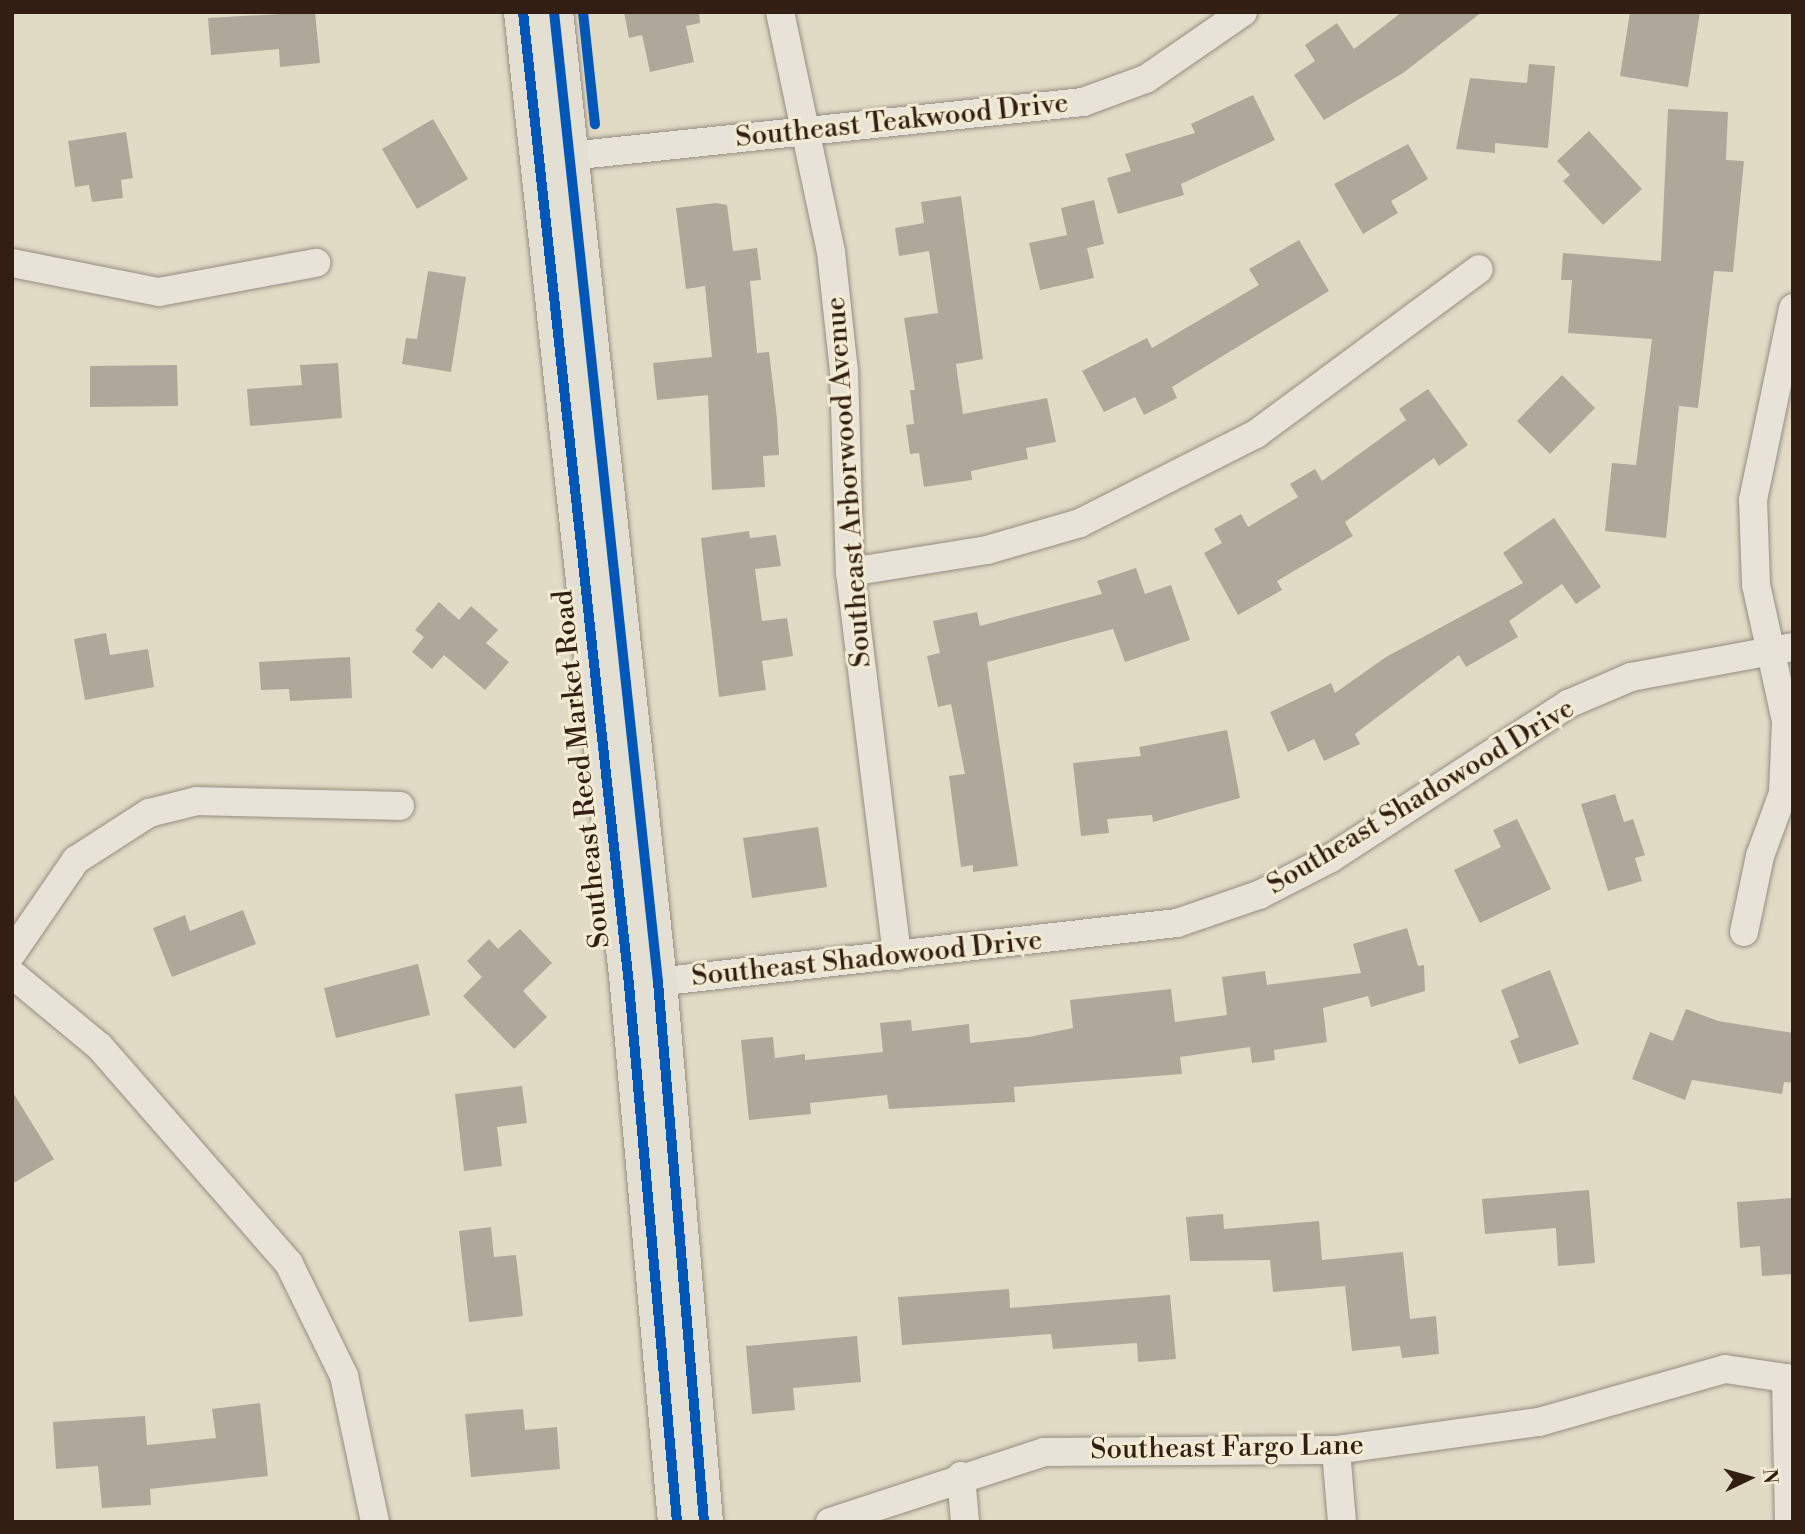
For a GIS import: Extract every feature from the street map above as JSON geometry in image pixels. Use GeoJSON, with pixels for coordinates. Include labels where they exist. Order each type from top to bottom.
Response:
{"type":"FeatureCollection","features":[{"type":"Feature","properties":{"kind":"main road","name":"Southeast Reed Market Road"},"geometry":{"type":"LineString","coordinates":[[523,12],[555,158]]}},
{"type":"Feature","properties":{"kind":"main road","name":"Southeast Reed Market Road"},"geometry":{"type":"LineString","coordinates":[[554,12],[555,158],[643,984],[704,1522]]}},
{"type":"Feature","properties":{"kind":"main road","name":"Southeast Reed Market Road"},"geometry":{"type":"LineString","coordinates":[[643,984],[677,1522]]}},
{"type":"Feature","properties":{"kind":"street","name":"Southeast Arborwood Avenue"},"geometry":{"type":"LineString","coordinates":[[780,12],[810,129],[844,371],[850,572],[897,956]]}},
{"type":"Feature","properties":{"kind":"street","name":"Southeast Teakwood Drive"},"geometry":{"type":"LineString","coordinates":[[555,158],[1083,102],[1146,79],[1243,12]]}},
{"type":"Feature","properties":{"kind":"street"},"geometry":{"type":"LineString","coordinates":[[12,263],[159,292],[316,263]]}},
{"type":"Feature","properties":{"kind":"street"},"geometry":{"type":"LineString","coordinates":[[850,572],[987,550],[1080,523],[1255,434],[1479,269]]}},
{"type":"Feature","properties":{"kind":"street"},"geometry":{"type":"LineString","coordinates":[[1744,932],[1760,856],[1783,793],[1786,721],[1782,651],[1756,585],[1753,500],[1793,308]]}},
{"type":"Feature","properties":{"kind":"street","name":"Southeast Shadowood Drive"},"geometry":{"type":"LineString","coordinates":[[643,984],[1177,923],[1259,895],[1331,858],[1568,704],[1632,677],[1707,659],[1782,651]]}},
{"type":"Feature","properties":{"kind":"street"},"geometry":{"type":"LineString","coordinates":[[12,953],[76,860],[149,813],[197,801],[400,806]]}},
{"type":"Feature","properties":{"kind":"street"},"geometry":{"type":"LineString","coordinates":[[12,974],[100,1047],[289,1264],[344,1376],[375,1522]]}},
{"type":"Feature","properties":{"kind":"street","name":"Southeast Fargo Lane"},"geometry":{"type":"LineString","coordinates":[[830,1522],[961,1476],[1044,1452],[1336,1450],[1539,1422],[1725,1369],[1789,1379]]}},
{"type":"Feature","properties":{"kind":"street"},"geometry":{"type":"LineString","coordinates":[[1789,1379],[1789,1522]]}},
{"type":"Feature","properties":{"kind":"street"},"geometry":{"type":"LineString","coordinates":[[1336,1450],[1342,1522]]}},
{"type":"Feature","properties":{"kind":"street"},"geometry":{"type":"LineString","coordinates":[[961,1476],[965,1522]]}},
{"type":"Feature","properties":{"kind":"building"},"geometry":{"type":"Polygon","coordinates":[[[315,12],[320,63],[280,67],[279,49],[211,55],[208,18],[315,12]]]}},
{"type":"Feature","properties":{"kind":"building"},"geometry":{"type":"Polygon","coordinates":[[[624,12],[699,12],[700,23],[686,26],[694,62],[650,72],[642,35],[629,38],[624,12]]]}},
{"type":"Feature","properties":{"kind":"building"},"geometry":{"type":"Polygon","coordinates":[[[1402,12],[1482,12],[1403,73],[1324,120],[1294,75],[1315,61],[1305,45],[1337,23],[1354,49],[1402,12]]]}},
{"type":"Feature","properties":{"kind":"building"},"geometry":{"type":"Polygon","coordinates":[[[1630,12],[1700,12],[1688,87],[1620,76],[1630,12]]]}},
{"type":"Feature","properties":{"kind":"building"},"geometry":{"type":"Polygon","coordinates":[[[1529,64],[1555,66],[1548,148],[1495,143],[1495,153],[1456,149],[1470,78],[1527,83],[1529,64]]]}},
{"type":"Feature","properties":{"kind":"building"},"geometry":{"type":"Polygon","coordinates":[[[1253,95],[1275,140],[1181,184],[1184,195],[1118,214],[1107,178],[1131,171],[1125,154],[1195,133],[1191,124],[1253,95]]]}},
{"type":"Feature","properties":{"kind":"building"},"geometry":{"type":"Polygon","coordinates":[[[1668,109],[1728,112],[1726,160],[1744,161],[1733,272],[1714,271],[1698,408],[1679,406],[1666,538],[1605,531],[1612,463],[1636,465],[1652,339],[1568,333],[1572,280],[1561,280],[1563,253],[1661,261],[1668,109]]]}},
{"type":"Feature","properties":{"kind":"building"},"geometry":{"type":"Polygon","coordinates":[[[433,119],[468,179],[417,209],[382,149],[433,119]]]}},
{"type":"Feature","properties":{"kind":"building"},"geometry":{"type":"Polygon","coordinates":[[[1589,131],[1642,189],[1603,225],[1563,181],[1570,175],[1557,161],[1589,131]]]}},
{"type":"Feature","properties":{"kind":"building"},"geometry":{"type":"Polygon","coordinates":[[[126,132],[133,178],[121,180],[123,198],[92,202],[89,185],[75,187],[68,141],[126,132]]]}},
{"type":"Feature","properties":{"kind":"building"},"geometry":{"type":"Polygon","coordinates":[[[1408,144],[1428,179],[1391,201],[1398,213],[1363,234],[1334,184],[1408,144]]]}},
{"type":"Feature","properties":{"kind":"building"},"geometry":{"type":"Polygon","coordinates":[[[961,196],[983,359],[956,364],[963,414],[1047,398],[1056,442],[1026,448],[1028,459],[971,471],[972,480],[924,487],[919,453],[910,454],[906,425],[914,424],[910,390],[915,390],[904,318],[938,313],[929,251],[899,256],[895,228],[924,223],[921,202],[961,196]]]}},
{"type":"Feature","properties":{"kind":"building"},"geometry":{"type":"Polygon","coordinates":[[[1094,200],[1104,244],[1087,248],[1094,278],[1040,290],[1029,243],[1067,235],[1061,208],[1094,200]]]}},
{"type":"Feature","properties":{"kind":"building"},"geometry":{"type":"Polygon","coordinates":[[[716,203],[727,205],[733,251],[757,248],[761,280],[750,281],[757,353],[769,352],[779,455],[763,456],[765,487],[712,490],[708,395],[657,400],[653,363],[712,357],[705,286],[686,289],[676,208],[716,203]]]}},
{"type":"Feature","properties":{"kind":"building"},"geometry":{"type":"Polygon","coordinates":[[[1299,240],[1329,291],[1172,387],[1177,398],[1144,415],[1135,397],[1104,412],[1082,371],[1147,338],[1152,348],[1259,285],[1249,269],[1299,240]]]}},
{"type":"Feature","properties":{"kind":"building"},"geometry":{"type":"Polygon","coordinates":[[[428,271],[466,277],[451,372],[402,364],[406,338],[417,339],[428,271]]]}},
{"type":"Feature","properties":{"kind":"building"},"geometry":{"type":"Polygon","coordinates":[[[338,363],[342,418],[250,426],[247,389],[302,385],[300,365],[338,363]]]}},
{"type":"Feature","properties":{"kind":"building"},"geometry":{"type":"Polygon","coordinates":[[[177,365],[178,406],[90,407],[90,366],[177,365]]]}},
{"type":"Feature","properties":{"kind":"building"},"geometry":{"type":"Polygon","coordinates":[[[1562,375],[1595,408],[1550,454],[1517,421],[1562,375]]]}},
{"type":"Feature","properties":{"kind":"building"},"geometry":{"type":"Polygon","coordinates":[[[1428,389],[1468,445],[1439,466],[1434,458],[1345,522],[1353,536],[1277,581],[1282,590],[1238,615],[1204,553],[1222,543],[1214,529],[1241,514],[1248,527],[1298,497],[1290,484],[1315,469],[1322,481],[1406,420],[1399,409],[1428,389]]]}},
{"type":"Feature","properties":{"kind":"building"},"geometry":{"type":"Polygon","coordinates":[[[1554,518],[1601,587],[1576,604],[1562,584],[1509,621],[1518,637],[1466,667],[1459,655],[1355,734],[1360,744],[1324,761],[1314,739],[1288,752],[1270,712],[1331,683],[1335,693],[1386,657],[1523,583],[1503,553],[1554,518]]]}},
{"type":"Feature","properties":{"kind":"building"},"geometry":{"type":"Polygon","coordinates":[[[749,531],[750,538],[776,535],[781,566],[755,569],[762,621],[787,618],[793,656],[762,661],[766,690],[719,697],[701,538],[749,531]]]}},
{"type":"Feature","properties":{"kind":"building"},"geometry":{"type":"Polygon","coordinates":[[[1136,568],[1145,594],[1171,585],[1190,640],[1125,662],[1113,629],[987,662],[1018,866],[973,872],[973,865],[961,867],[949,776],[965,774],[951,704],[938,707],[927,656],[940,653],[933,621],[977,612],[980,626],[1102,594],[1097,581],[1136,568]]]}},
{"type":"Feature","properties":{"kind":"building"},"geometry":{"type":"Polygon","coordinates":[[[439,602],[459,620],[471,606],[498,630],[486,643],[509,662],[485,690],[444,655],[432,669],[412,652],[424,637],[415,630],[439,602]]]}},
{"type":"Feature","properties":{"kind":"building"},"geometry":{"type":"Polygon","coordinates":[[[106,633],[110,655],[148,649],[154,687],[85,700],[74,639],[106,633]]]}},
{"type":"Feature","properties":{"kind":"building"},"geometry":{"type":"Polygon","coordinates":[[[350,657],[352,698],[290,701],[289,689],[261,690],[259,662],[350,657]]]}},
{"type":"Feature","properties":{"kind":"building"},"geometry":{"type":"Polygon","coordinates":[[[1227,730],[1240,798],[1153,822],[1152,815],[1107,819],[1109,833],[1081,836],[1073,763],[1141,756],[1139,747],[1227,730]]]}},
{"type":"Feature","properties":{"kind":"building"},"geometry":{"type":"Polygon","coordinates":[[[1615,794],[1624,822],[1633,819],[1645,855],[1635,858],[1642,881],[1608,891],[1581,804],[1615,794]]]}},
{"type":"Feature","properties":{"kind":"building"},"geometry":{"type":"Polygon","coordinates":[[[1517,819],[1551,889],[1480,923],[1454,870],[1501,847],[1493,830],[1517,819]]]}},
{"type":"Feature","properties":{"kind":"building"},"geometry":{"type":"Polygon","coordinates":[[[818,827],[827,887],[752,898],[743,838],[818,827]]]}},
{"type":"Feature","properties":{"kind":"building"},"geometry":{"type":"Polygon","coordinates":[[[243,910],[256,944],[172,977],[153,928],[185,915],[190,931],[243,910]]]}},
{"type":"Feature","properties":{"kind":"building"},"geometry":{"type":"Polygon","coordinates":[[[1407,928],[1418,966],[1424,965],[1425,991],[1371,1007],[1368,996],[1323,1008],[1327,1042],[1274,1050],[1275,1060],[1252,1063],[1250,1047],[1180,1057],[1182,1074],[1014,1087],[1015,1102],[889,1109],[887,1095],[810,1103],[811,1114],[749,1120],[741,1040],[773,1037],[775,1058],[805,1054],[805,1060],[883,1052],[880,1023],[911,1020],[912,1031],[969,1024],[970,1043],[1029,1037],[1073,1028],[1070,1000],[1171,989],[1175,1022],[1227,1015],[1222,977],[1265,971],[1267,985],[1361,973],[1353,944],[1407,928]]]}},
{"type":"Feature","properties":{"kind":"building"},"geometry":{"type":"Polygon","coordinates":[[[520,929],[552,963],[523,991],[547,1017],[514,1049],[463,996],[482,977],[467,961],[489,939],[498,949],[520,929]]]}},
{"type":"Feature","properties":{"kind":"building"},"geometry":{"type":"Polygon","coordinates":[[[418,964],[430,1015],[336,1038],[324,988],[418,964]]]}},
{"type":"Feature","properties":{"kind":"building"},"geometry":{"type":"Polygon","coordinates":[[[1550,970],[1579,1044],[1519,1064],[1510,1041],[1519,1037],[1501,990],[1550,970]]]}},
{"type":"Feature","properties":{"kind":"building"},"geometry":{"type":"Polygon","coordinates":[[[1686,1009],[1718,1021],[1793,1033],[1793,1083],[1784,1082],[1782,1094],[1692,1080],[1685,1100],[1632,1079],[1650,1032],[1673,1041],[1686,1009]]]}},
{"type":"Feature","properties":{"kind":"building"},"geometry":{"type":"Polygon","coordinates":[[[522,1086],[527,1123],[497,1127],[502,1166],[464,1171],[455,1094],[522,1086]]]}},
{"type":"Feature","properties":{"kind":"building"},"geometry":{"type":"Polygon","coordinates":[[[12,1091],[54,1159],[12,1184],[12,1091]]]}},
{"type":"Feature","properties":{"kind":"building"},"geometry":{"type":"Polygon","coordinates":[[[1589,1190],[1595,1263],[1558,1266],[1556,1228],[1485,1234],[1482,1199],[1589,1190]]]}},
{"type":"Feature","properties":{"kind":"building"},"geometry":{"type":"Polygon","coordinates":[[[1793,1198],[1793,1274],[1762,1276],[1760,1246],[1740,1248],[1737,1202],[1793,1198]]]}},
{"type":"Feature","properties":{"kind":"building"},"geometry":{"type":"Polygon","coordinates":[[[1223,1214],[1224,1229],[1319,1221],[1322,1260],[1403,1252],[1410,1319],[1436,1316],[1439,1354],[1402,1358],[1400,1346],[1352,1351],[1345,1286],[1273,1292],[1270,1260],[1190,1261],[1186,1217],[1223,1214]]]}},
{"type":"Feature","properties":{"kind":"building"},"geometry":{"type":"Polygon","coordinates":[[[491,1227],[494,1257],[516,1255],[523,1316],[469,1322],[459,1231],[491,1227]]]}},
{"type":"Feature","properties":{"kind":"building"},"geometry":{"type":"Polygon","coordinates":[[[1009,1289],[1010,1308],[1170,1295],[1176,1359],[1138,1362],[1137,1343],[1053,1349],[1051,1334],[902,1345],[898,1297],[1009,1289]]]}},
{"type":"Feature","properties":{"kind":"building"},"geometry":{"type":"Polygon","coordinates":[[[857,1336],[861,1382],[793,1388],[795,1410],[752,1414],[746,1346],[857,1336]]]}},
{"type":"Feature","properties":{"kind":"building"},"geometry":{"type":"Polygon","coordinates":[[[260,1403],[268,1476],[150,1489],[151,1505],[102,1508],[98,1466],[56,1469],[53,1422],[145,1416],[147,1445],[216,1438],[212,1409],[260,1403]]]}},
{"type":"Feature","properties":{"kind":"building"},"geometry":{"type":"Polygon","coordinates":[[[523,1409],[525,1430],[557,1427],[560,1469],[471,1477],[465,1414],[523,1409]]]}},
{"type":"Feature","properties":{"kind":"cycle path"},"geometry":{"type":"LineString","coordinates":[[523,12],[629,985],[677,1522]]}},
{"type":"Feature","properties":{"kind":"cycle path"},"geometry":{"type":"LineString","coordinates":[[554,12],[658,982],[704,1522]]}},
{"type":"Feature","properties":{"kind":"cycle path"},"geometry":{"type":"LineString","coordinates":[[583,12],[595,124]]}}]}
